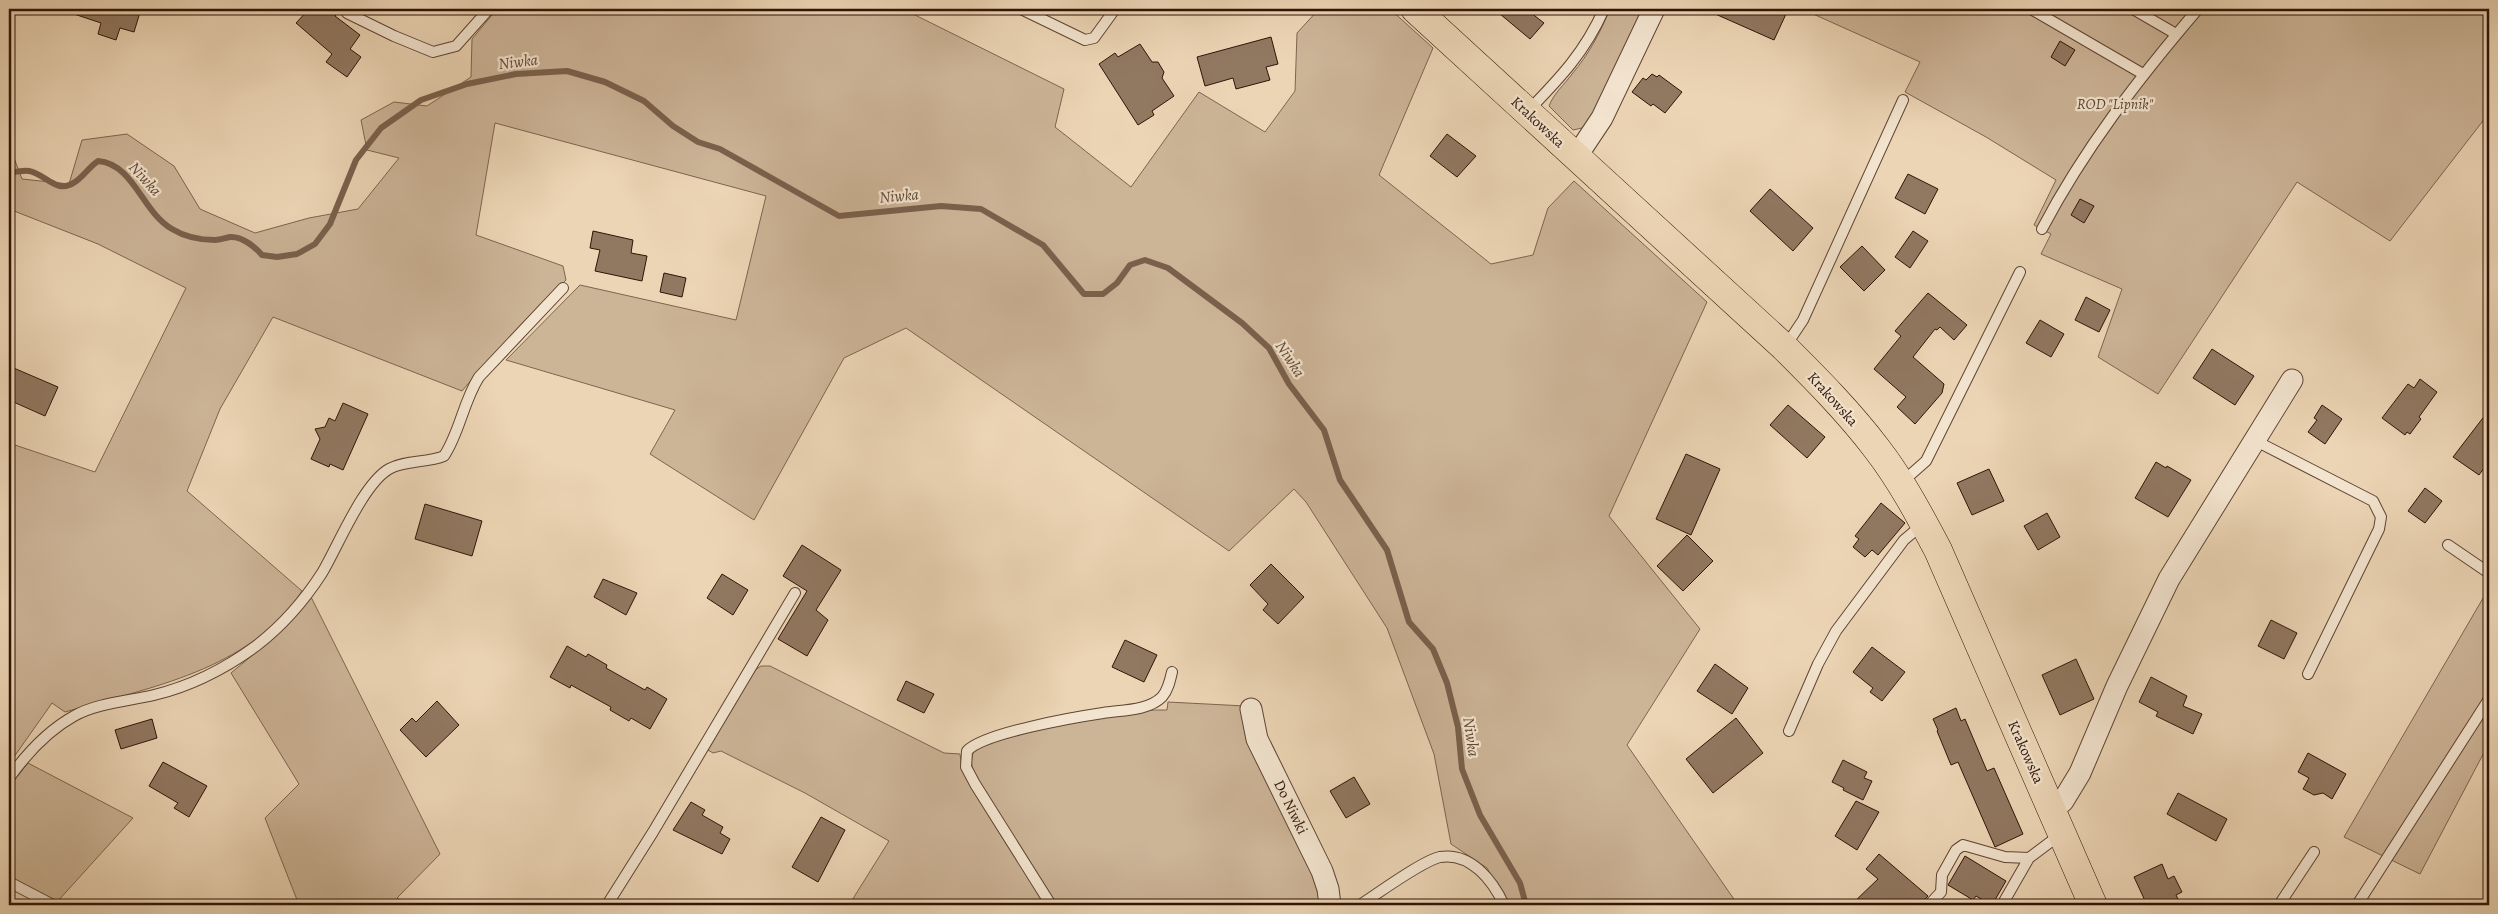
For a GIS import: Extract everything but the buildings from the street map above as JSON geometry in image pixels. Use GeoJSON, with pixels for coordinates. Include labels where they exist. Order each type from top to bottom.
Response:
{"type":"FeatureCollection","features":[{"type":"Feature","properties":{"kind":"main road","name":"Krakowska"},"geometry":{"type":"LineString","coordinates":[[1415,9],[1784,347],[1852,418],[1878,450],[1900,483],[1938,550],[2093,905]]}},
{"type":"Feature","properties":{"kind":"street"},"geometry":{"type":"LineString","coordinates":[[1576,157],[1602,118],[1654,9]]}},
{"type":"Feature","properties":{"kind":"street"},"geometry":{"type":"LineString","coordinates":[[2057,822],[2063,801],[2080,773],[2117,686],[2169,579],[2292,380]]}},
{"type":"Feature","properties":{"kind":"street","name":"Do Niwki"},"geometry":{"type":"LineString","coordinates":[[1251,709],[1257,739],[1322,871],[1328,889],[1330,905]]}},
{"type":"Feature","properties":{"kind":"lane"},"geometry":{"type":"LineString","coordinates":[[348,13],[394,36],[433,52],[456,46],[490,9]]}},
{"type":"Feature","properties":{"kind":"lane"},"geometry":{"type":"LineString","coordinates":[[1021,9],[1085,40],[1094,38],[1115,9]]}},
{"type":"Feature","properties":{"kind":"lane"},"geometry":{"type":"LineString","coordinates":[[1527,112],[1568,71],[1581,53],[1604,9]]}},
{"type":"Feature","properties":{"kind":"lane"},"geometry":{"type":"LineString","coordinates":[[2031,9],[2143,74]]}},
{"type":"Feature","properties":{"kind":"lane"},"geometry":{"type":"LineString","coordinates":[[2133,9],[2176,34]]}},
{"type":"Feature","properties":{"kind":"lane"},"geometry":{"type":"LineString","coordinates":[[2042,229],[2066,184],[2143,74],[2198,9]]}},
{"type":"Feature","properties":{"kind":"lane"},"geometry":{"type":"LineString","coordinates":[[1784,347],[1804,320],[1903,100]]}},
{"type":"Feature","properties":{"kind":"lane"},"geometry":{"type":"LineString","coordinates":[[1900,483],[1926,462],[2020,272]]}},
{"type":"Feature","properties":{"kind":"lane"},"geometry":{"type":"LineString","coordinates":[[9,778],[25,757],[50,732],[76,715],[158,694],[208,676],[256,646],[281,625],[305,597],[322,573],[369,488],[379,476],[390,468],[444,456],[451,446],[469,392],[479,377],[563,288]]}},
{"type":"Feature","properties":{"kind":"lane"},"geometry":{"type":"LineString","coordinates":[[2254,440],[2373,501],[2381,517],[2379,529],[2308,674]]}},
{"type":"Feature","properties":{"kind":"lane"},"geometry":{"type":"LineString","coordinates":[[1789,731],[1818,664],[1836,631],[1904,540],[1924,523]]}},
{"type":"Feature","properties":{"kind":"lane"},"geometry":{"type":"LineString","coordinates":[[2448,546],[2489,573]]}},
{"type":"Feature","properties":{"kind":"lane"},"geometry":{"type":"LineString","coordinates":[[607,905],[653,832],[795,593]]}},
{"type":"Feature","properties":{"kind":"lane"},"geometry":{"type":"LineString","coordinates":[[1051,905],[975,784],[966,767],[967,751],[981,741],[1065,720],[1153,703],[1161,698],[1167,689],[1172,672]]}},
{"type":"Feature","properties":{"kind":"lane"},"geometry":{"type":"LineString","coordinates":[[2358,905],[2489,699]]}},
{"type":"Feature","properties":{"kind":"lane"},"geometry":{"type":"LineString","coordinates":[[2002,905],[2029,858],[2057,822]]}},
{"type":"Feature","properties":{"kind":"lane"},"geometry":{"type":"LineString","coordinates":[[1929,905],[1941,892],[1942,875],[1956,850],[1963,845],[2005,857],[2029,858]]}},
{"type":"Feature","properties":{"kind":"lane"},"geometry":{"type":"LineString","coordinates":[[2278,905],[2314,852]]}},
{"type":"Feature","properties":{"kind":"lane"},"geometry":{"type":"LineString","coordinates":[[1360,905],[1410,872],[1439,858],[1460,858],[1484,874],[1504,905]]}},
{"type":"Feature","properties":{"kind":"lane"},"geometry":{"type":"LineString","coordinates":[[9,882],[54,905]]}},
{"type":"Feature","properties":{"kind":"green space"},"geometry":{"type":"Polygon","coordinates":[[[497,9],[903,9],[1064,89],[1055,127],[1131,187],[1199,92],[1265,132],[1295,91],[1297,33],[1319,9],[1390,9],[1433,48],[1379,175],[1491,264],[1533,255],[1548,208],[1574,181],[1707,302],[1609,516],[1700,629],[1627,745],[1738,905],[1509,905],[1487,868],[1451,844],[1434,754],[1387,628],[1306,502],[1294,489],[1229,551],[906,328],[844,358],[754,520],[650,454],[675,410],[506,360],[580,285],[736,320],[766,196],[495,123],[476,235],[563,266],[566,280],[496,351],[462,391],[273,317],[220,409],[187,491],[302,591],[280,618],[255,640],[226,658],[195,672],[163,684],[65,712],[52,703],[9,764],[9,443],[95,472],[186,288],[98,244],[9,209],[9,145],[22,179],[69,184],[82,140],[127,134],[174,166],[200,209],[255,233],[309,218],[358,209],[399,158],[367,150],[361,120],[394,102],[427,106],[471,77],[472,39],[497,9]]]}},
{"type":"Feature","properties":{"kind":"green space"},"geometry":{"type":"Polygon","coordinates":[[[1610,9],[1647,9],[1590,119],[1582,128],[1573,130],[1549,106],[1556,93],[1589,51],[1610,9]]]}},
{"type":"Feature","properties":{"kind":"green space","name":"ROD \"Lipnik\""},"geometry":{"type":"Polygon","coordinates":[[[1802,9],[2489,9],[2489,113],[2390,241],[2297,182],[2158,394],[2098,357],[2122,289],[2041,254],[2051,234],[2034,225],[2056,180],[1986,137],[1905,92],[1920,62],[1802,9]]]}},
{"type":"Feature","properties":{"kind":"green space"},"geometry":{"type":"Polygon","coordinates":[[[2486,593],[2489,596],[2489,743],[2420,874],[2344,837],[2486,593]]]}},
{"type":"Feature","properties":{"kind":"green space"},"geometry":{"type":"Polygon","coordinates":[[[311,597],[440,854],[397,898],[409,905],[299,905],[265,818],[299,784],[231,673],[285,628],[311,597]]]}},
{"type":"Feature","properties":{"kind":"green space"},"geometry":{"type":"Polygon","coordinates":[[[761,666],[770,666],[944,753],[960,754],[962,770],[1045,905],[849,905],[889,841],[805,793],[721,751],[713,753],[708,750],[752,672],[761,666]]]}},
{"type":"Feature","properties":{"kind":"green space"},"geometry":{"type":"Polygon","coordinates":[[[1168,702],[1245,706],[1308,856],[1324,905],[1055,905],[975,775],[972,766],[973,754],[982,745],[1074,721],[1120,713],[1167,710],[1168,702]]]}},
{"type":"Feature","properties":{"kind":"green space"},"geometry":{"type":"Polygon","coordinates":[[[28,763],[133,818],[57,902],[9,877],[9,787],[28,763]]]}},
{"type":"Feature","properties":{"kind":"waterway","name":"Niwka"},"geometry":{"type":"LineString","coordinates":[[9,173],[29,171],[62,186],[75,182],[98,161],[110,164],[121,170],[153,212],[177,232],[192,238],[217,240],[230,237],[239,238],[262,255],[277,257],[297,254],[315,244],[330,224],[356,160],[381,128],[421,100],[467,84],[516,74],[567,71],[605,82],[644,101],[673,126],[698,142],[720,149],[839,216],[941,206],[981,209],[1043,245],[1084,294],[1103,294],[1117,283],[1130,265],[1145,260],[1168,268],[1242,323],[1269,348],[1289,384],[1324,430],[1340,480],[1387,550],[1409,622],[1433,649],[1447,683],[1458,727],[1462,769],[1480,815],[1520,883],[1526,905]]}}]}
